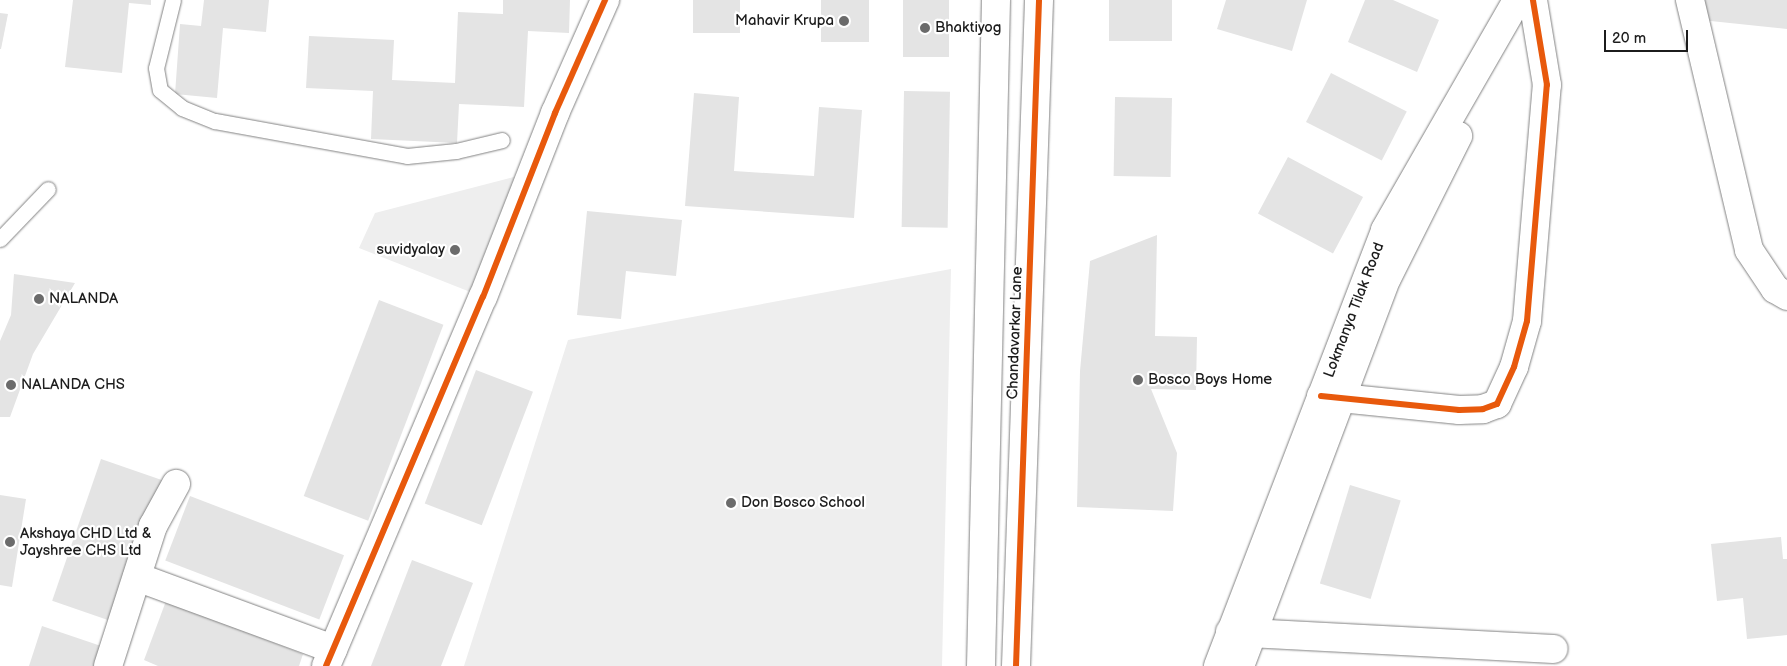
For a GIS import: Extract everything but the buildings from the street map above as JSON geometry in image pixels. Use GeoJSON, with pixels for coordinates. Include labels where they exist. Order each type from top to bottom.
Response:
{"type":"FeatureCollection","features":[{"type":"Feature","properties":{"kind":"street"},"geometry":{"type":"LineString","coordinates":[[136,577],[330,658],[605,0]]}},
{"type":"Feature","properties":{"kind":"street","name":"Chandavarkar Lane"},"geometry":{"type":"LineString","coordinates":[[981,666],[996,0]]}},
{"type":"Feature","properties":{"kind":"street","name":"Chandavarkar Lane"},"geometry":{"type":"LineString","coordinates":[[1016,666],[1039,0]]}},
{"type":"Feature","properties":{"kind":"street","name":"Lokmanya Tilak Road"},"geometry":{"type":"LineString","coordinates":[[1332,397],[1385,230],[1517,0]]}},
{"type":"Feature","properties":{"kind":"street"},"geometry":{"type":"LineString","coordinates":[[1332,397],[1459,410],[1483,409],[1497,404],[1514,367],[1527,321],[1547,85],[1532,0]]}},
{"type":"Feature","properties":{"kind":"street","name":"Lokmanya Tilak Road"},"geometry":{"type":"LineString","coordinates":[[1218,666],[1240,633],[1332,397],[1387,278],[1532,0]]}},
{"type":"Feature","properties":{"kind":"street"},"geometry":{"type":"LineString","coordinates":[[1690,0],[1749,250],[1775,289],[1787,296]]}},
{"type":"Feature","properties":{"kind":"street"},"geometry":{"type":"LineString","coordinates":[[108,666],[154,526],[176,484]]}},
{"type":"Feature","properties":{"kind":"street"},"geometry":{"type":"LineString","coordinates":[[1240,633],[1554,649]]}},
{"type":"Feature","properties":{"kind":"street","name":"Lokmanya Tilak Road"},"geometry":{"type":"LineString","coordinates":[[1240,633],[1240,666]]}},
{"type":"Feature","properties":{"kind":"lane"},"geometry":{"type":"LineString","coordinates":[[173,0],[156,68],[160,90],[182,108],[214,121],[407,156],[456,151],[502,140]]}},
{"type":"Feature","properties":{"kind":"lane"},"geometry":{"type":"LineString","coordinates":[[0,239],[48,189]]}},
{"type":"Feature","properties":{"kind":"shaded area"},"geometry":{"type":"Polygon","coordinates":[[[533,172],[483,297],[359,248],[375,213],[533,172]]]}},
{"type":"Feature","properties":{"kind":"shaded area","name":"Don Bosco School"},"geometry":{"type":"Polygon","coordinates":[[[951,269],[942,666],[464,666],[568,340],[951,269]]]}},
{"type":"Feature","properties":{"kind":"cycle path"},"geometry":{"type":"LineString","coordinates":[[326,666],[483,297],[555,113],[605,0]]}},
{"type":"Feature","properties":{"kind":"cycle path"},"geometry":{"type":"LineString","coordinates":[[1016,666],[1039,0]]}},
{"type":"Feature","properties":{"kind":"cycle path"},"geometry":{"type":"LineString","coordinates":[[1321,396],[1459,410],[1483,409],[1497,404],[1514,367],[1527,321],[1547,85],[1533,0]]}},
{"type":"Feature","properties":{"kind":"place","name":"Mahavir Krupa"},"geometry":{"type":"Point","coordinates":[844,21]}},
{"type":"Feature","properties":{"kind":"place","name":"Bhaktiyog"},"geometry":{"type":"Point","coordinates":[925,28]}},
{"type":"Feature","properties":{"kind":"place","name":"suvidyalay"},"geometry":{"type":"Point","coordinates":[455,250]}},
{"type":"Feature","properties":{"kind":"place","name":"NALANDA"},"geometry":{"type":"Point","coordinates":[39,299]}},
{"type":"Feature","properties":{"kind":"place","name":"Bosco Boys Home"},"geometry":{"type":"Point","coordinates":[1138,380]}},
{"type":"Feature","properties":{"kind":"place","name":"NALANDA CHS"},"geometry":{"type":"Point","coordinates":[11,385]}},
{"type":"Feature","properties":{"kind":"place","name":"Don Bosco School"},"geometry":{"type":"Point","coordinates":[731,503]}},
{"type":"Feature","properties":{"kind":"place","name":"Akshaya CHD Ltd & Jayshree CHS Ltd"},"geometry":{"type":"Point","coordinates":[10,542]}}]}
